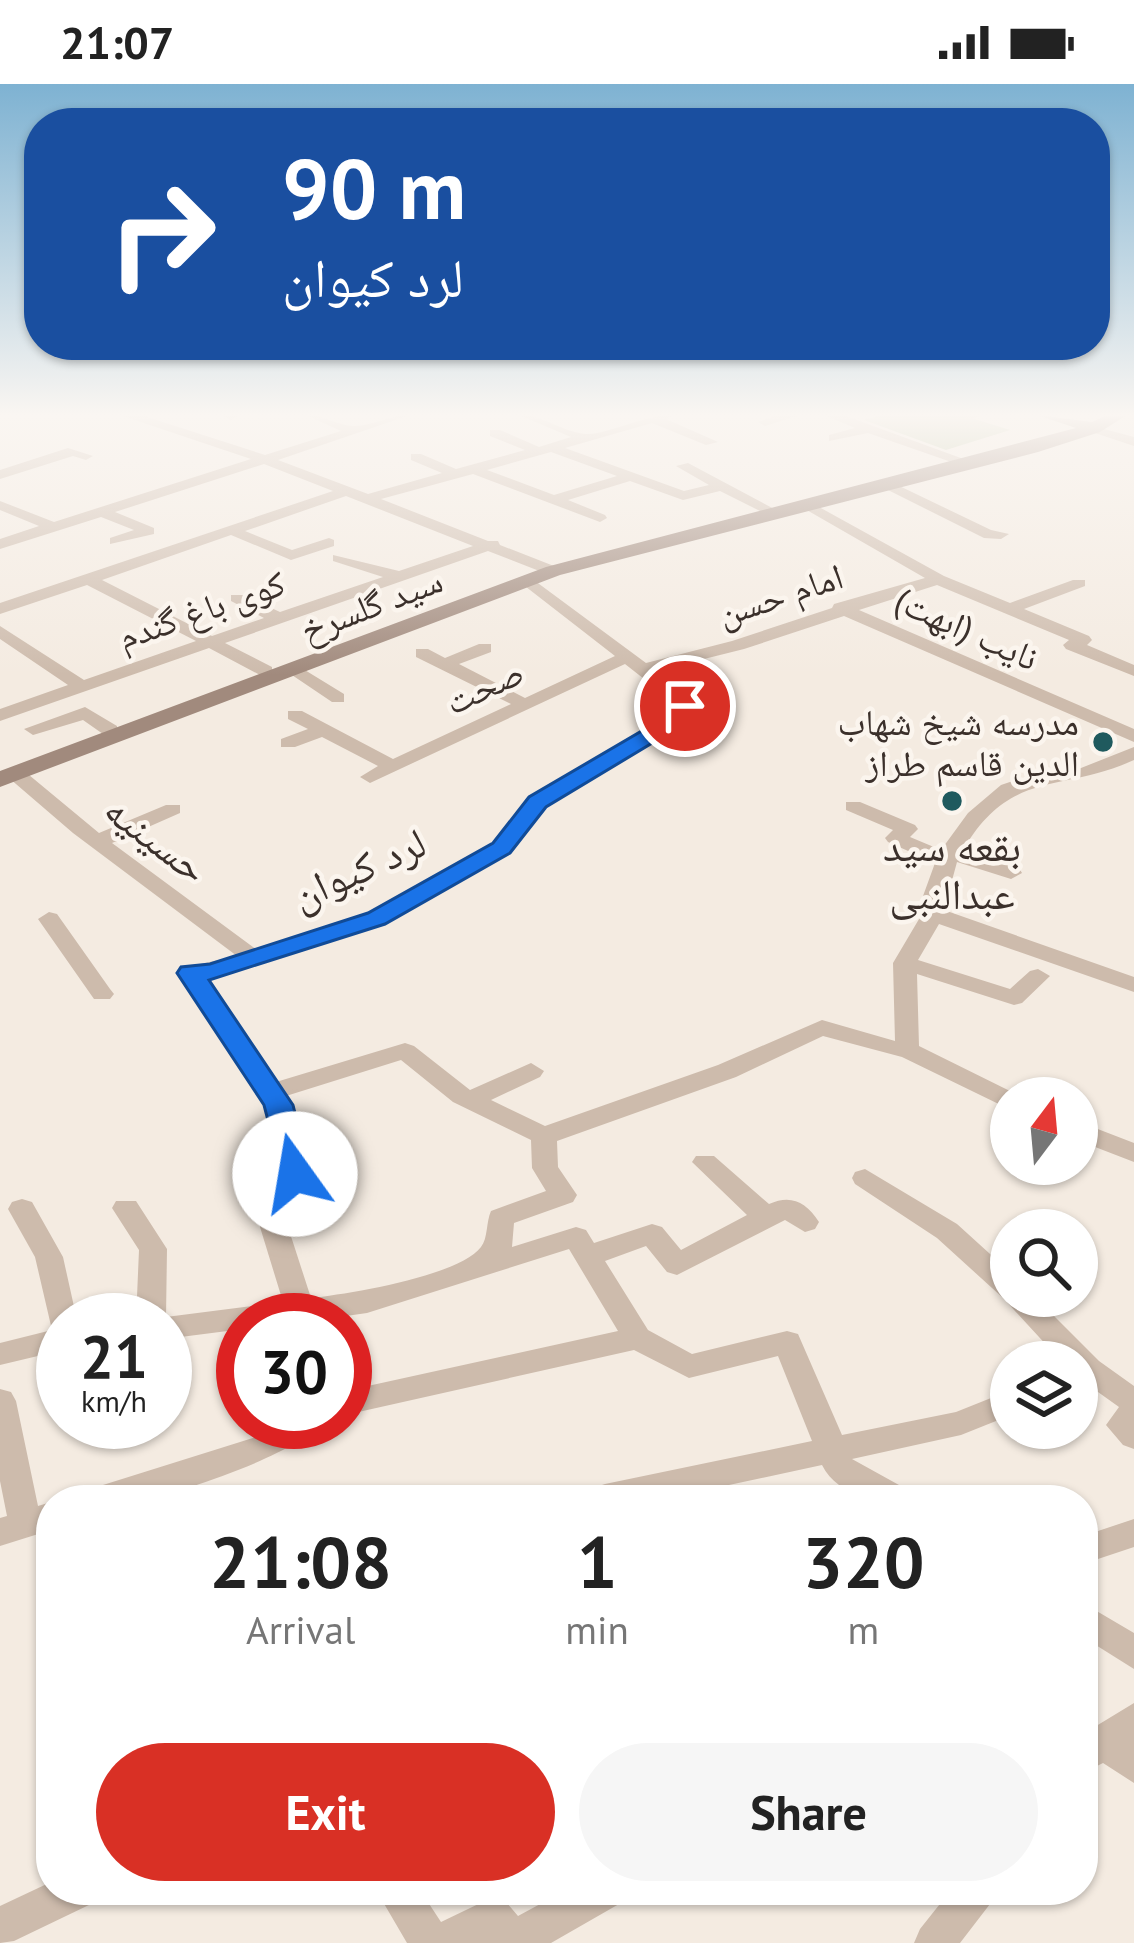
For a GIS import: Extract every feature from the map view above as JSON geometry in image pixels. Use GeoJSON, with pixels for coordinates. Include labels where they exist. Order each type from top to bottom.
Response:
{"type":"FeatureCollection","features":[{"type":"Feature","properties":{"kind":"main road","name":"سید گلسرخ"},"geometry":{"type":"LineString","coordinates":[[5,771],[537,574],[801,502]]}},
{"type":"Feature","properties":{"kind":"main road","name":"سید گلسرخ"},"geometry":{"type":"LineString","coordinates":[[5,771],[295,669],[537,574],[826,502]]}},
{"type":"Feature","properties":{"kind":"street"},"geometry":{"type":"LineString","coordinates":[[0,544],[134,502]]}},
{"type":"Feature","properties":{"kind":"street"},"geometry":{"type":"LineString","coordinates":[[0,609],[315,502]]}},
{"type":"Feature","properties":{"kind":"street","name":"لرد کیوان"},"geometry":{"type":"LineString","coordinates":[[295,1293],[274,1227],[295,1174],[279,1105],[190,973],[212,972],[376,919],[502,848],[538,802],[685,715],[685,702],[537,574],[493,544],[367,502]]}},
{"type":"Feature","properties":{"kind":"street"},"geometry":{"type":"LineString","coordinates":[[558,502],[600,518]]}},
{"type":"Feature","properties":{"kind":"street"},"geometry":{"type":"LineString","coordinates":[[753,502],[769,510]]}},
{"type":"Feature","properties":{"kind":"street"},"geometry":{"type":"LineString","coordinates":[[923,502],[989,535],[1001,534]]}},
{"type":"Feature","properties":{"kind":"street"},"geometry":{"type":"LineString","coordinates":[[0,505],[54,527]]}},
{"type":"Feature","properties":{"kind":"street"},"geometry":{"type":"LineString","coordinates":[[810,506],[938,578],[1083,640],[1072,645],[1134,671]]}},
{"type":"Feature","properties":{"kind":"street"},"geometry":{"type":"LineString","coordinates":[[0,517],[18,512]]}},
{"type":"Feature","properties":{"kind":"street"},"geometry":{"type":"LineString","coordinates":[[102,512],[149,531],[115,547],[136,563]]}},
{"type":"Feature","properties":{"kind":"street"},"geometry":{"type":"LineString","coordinates":[[232,530],[291,555],[334,550],[397,576]]}},
{"type":"Feature","properties":{"kind":"street","name":"کوی باغ گندم"},"geometry":{"type":"LineString","coordinates":[[0,715],[493,544]]}},
{"type":"Feature","properties":{"kind":"street","name":"امام حسن"},"geometry":{"type":"LineString","coordinates":[[635,663],[738,645],[938,578]]}},
{"type":"Feature","properties":{"kind":"street"},"geometry":{"type":"LineString","coordinates":[[89,579],[266,671]]}},
{"type":"Feature","properties":{"kind":"street"},"geometry":{"type":"LineString","coordinates":[[1010,609],[1079,583]]}},
{"type":"Feature","properties":{"kind":"street"},"geometry":{"type":"LineString","coordinates":[[10,585],[36,597]]}},
{"type":"Feature","properties":{"kind":"street"},"geometry":{"type":"LineString","coordinates":[[308,586],[334,598]]}},
{"type":"Feature","properties":{"kind":"street"},"geometry":{"type":"LineString","coordinates":[[237,598],[276,617]]}},
{"type":"Feature","properties":{"kind":"street","name":"نایب (ابهت)"},"geometry":{"type":"LineString","coordinates":[[840,608],[1134,736]]}},
{"type":"Feature","properties":{"kind":"street"},"geometry":{"type":"LineString","coordinates":[[0,631],[81,686]]}},
{"type":"Feature","properties":{"kind":"street"},"geometry":{"type":"LineString","coordinates":[[444,664],[485,648]]}},
{"type":"Feature","properties":{"kind":"street"},"geometry":{"type":"LineString","coordinates":[[422,653],[522,704]]}},
{"type":"Feature","properties":{"kind":"street","name":"صحت"},"geometry":{"type":"LineString","coordinates":[[370,777],[522,704],[635,663]]}},
{"type":"Feature","properties":{"kind":"street"},"geometry":{"type":"LineString","coordinates":[[295,669],[338,698]]}},
{"type":"Feature","properties":{"kind":"street"},"geometry":{"type":"LineString","coordinates":[[33,729],[85,713],[110,730]]}},
{"type":"Feature","properties":{"kind":"street"},"geometry":{"type":"LineString","coordinates":[[295,715],[392,766]]}},
{"type":"Feature","properties":{"kind":"street"},"geometry":{"type":"LineString","coordinates":[[288,743],[323,730]]}},
{"type":"Feature","properties":{"kind":"street"},"geometry":{"type":"LineString","coordinates":[[907,1050],[905,963],[933,914],[931,893],[967,826],[1022,782],[1073,776],[1134,753]]}},
{"type":"Feature","properties":{"kind":"street","name":"حسینیه"},"geometry":{"type":"LineString","coordinates":[[5,771],[254,958]]}},
{"type":"Feature","properties":{"kind":"street"},"geometry":{"type":"LineString","coordinates":[[854,806],[908,829],[895,838],[1011,873]]}},
{"type":"Feature","properties":{"kind":"street"},"geometry":{"type":"LineString","coordinates":[[97,842],[172,809]]}},
{"type":"Feature","properties":{"kind":"street"},"geometry":{"type":"LineString","coordinates":[[933,914],[1048,966],[1134,985]]}},
{"type":"Feature","properties":{"kind":"street"},"geometry":{"type":"LineString","coordinates":[[49,920],[102,994]]}},
{"type":"Feature","properties":{"kind":"street"},"geometry":{"type":"LineString","coordinates":[[905,963],[1014,998],[1048,966]]}},
{"type":"Feature","properties":{"kind":"street"},"geometry":{"type":"LineString","coordinates":[[270,1092],[405,1051],[469,1100],[544,1136],[728,1071],[822,1027],[907,1050],[990,1092]]}},
{"type":"Feature","properties":{"kind":"street"},"geometry":{"type":"LineString","coordinates":[[469,1100],[531,1072]]}},
{"type":"Feature","properties":{"kind":"street"},"geometry":{"type":"LineString","coordinates":[[474,1269],[498,1248],[501,1218],[563,1195],[545,1168],[544,1136]]}},
{"type":"Feature","properties":{"kind":"street"},"geometry":{"type":"LineString","coordinates":[[1098,1138],[1134,1153]]}},
{"type":"Feature","properties":{"kind":"street"},"geometry":{"type":"LineString","coordinates":[[705,1162],[766,1217]]}},
{"type":"Feature","properties":{"kind":"street"},"geometry":{"type":"LineString","coordinates":[[865,1178],[947,1231],[990,1271]]}},
{"type":"Feature","properties":{"kind":"street"},"geometry":{"type":"LineString","coordinates":[[588,1256],[652,1234],[677,1265],[788,1207],[805,1222]]}},
{"type":"Feature","properties":{"kind":"street"},"geometry":{"type":"LineString","coordinates":[[126,1208],[153,1249],[152,1293]]}},
{"type":"Feature","properties":{"kind":"street"},"geometry":{"type":"LineString","coordinates":[[22,1209],[49,1257],[57,1293]]}},
{"type":"Feature","properties":{"kind":"street"},"geometry":{"type":"LineString","coordinates":[[372,1300],[576,1237],[637,1338],[689,1366],[787,1342],[829,1452],[839,1467],[870,1485]]}},
{"type":"Feature","properties":{"kind":"street"},"geometry":{"type":"LineString","coordinates":[[1035,1317],[1055,1341]]}},
{"type":"Feature","properties":{"kind":"street"},"geometry":{"type":"LineString","coordinates":[[372,1396],[637,1338]]}},
{"type":"Feature","properties":{"kind":"street"},"geometry":{"type":"LineString","coordinates":[[0,1354],[36,1345]]}},
{"type":"Feature","properties":{"kind":"street"},"geometry":{"type":"LineString","coordinates":[[1098,1381],[1132,1401],[1121,1425],[1134,1436]]}},
{"type":"Feature","properties":{"kind":"street"},"geometry":{"type":"LineString","coordinates":[[0,1401],[25,1524]]}},
{"type":"Feature","properties":{"kind":"street"},"geometry":{"type":"LineString","coordinates":[[668,1485],[961,1423],[990,1411]]}},
{"type":"Feature","properties":{"kind":"street"},"geometry":{"type":"LineString","coordinates":[[145,1485],[255,1449]]}},
{"type":"Feature","properties":{"kind":"street"},"geometry":{"type":"LineString","coordinates":[[1098,1545],[1134,1534]]}},
{"type":"Feature","properties":{"kind":"street"},"geometry":{"type":"LineString","coordinates":[[1098,1628],[1134,1653]]}},
{"type":"Feature","properties":{"kind":"street"},"geometry":{"type":"LineString","coordinates":[[1107,1738],[1134,1765]]}},
{"type":"Feature","properties":{"kind":"street"},"geometry":{"type":"LineString","coordinates":[[0,1927],[46,1905]]}},
{"type":"Feature","properties":{"kind":"street"},"geometry":{"type":"LineString","coordinates":[[413,1905],[453,1940],[494,1917],[513,1942],[578,1905]]}},
{"type":"Feature","properties":{"kind":"street"},"geometry":{"type":"LineString","coordinates":[[934,1943],[964,1905]]}},
{"type":"Feature","properties":{"kind":"place","name":"مدرسه شیخ شهاب الدین قاسم طراز"},"geometry":{"type":"Point","coordinates":[1103,742]}},
{"type":"Feature","properties":{"kind":"place","name":"بقعه سید عبدالنبی"},"geometry":{"type":"Point","coordinates":[952,801]}},
{"type":"Feature","properties":{"kind":"route"},"geometry":{"type":"LineString","coordinates":[[295,1174],[279,1105],[190,973],[212,972],[376,919],[502,848],[538,802],[685,715],[685,706]]}}]}
